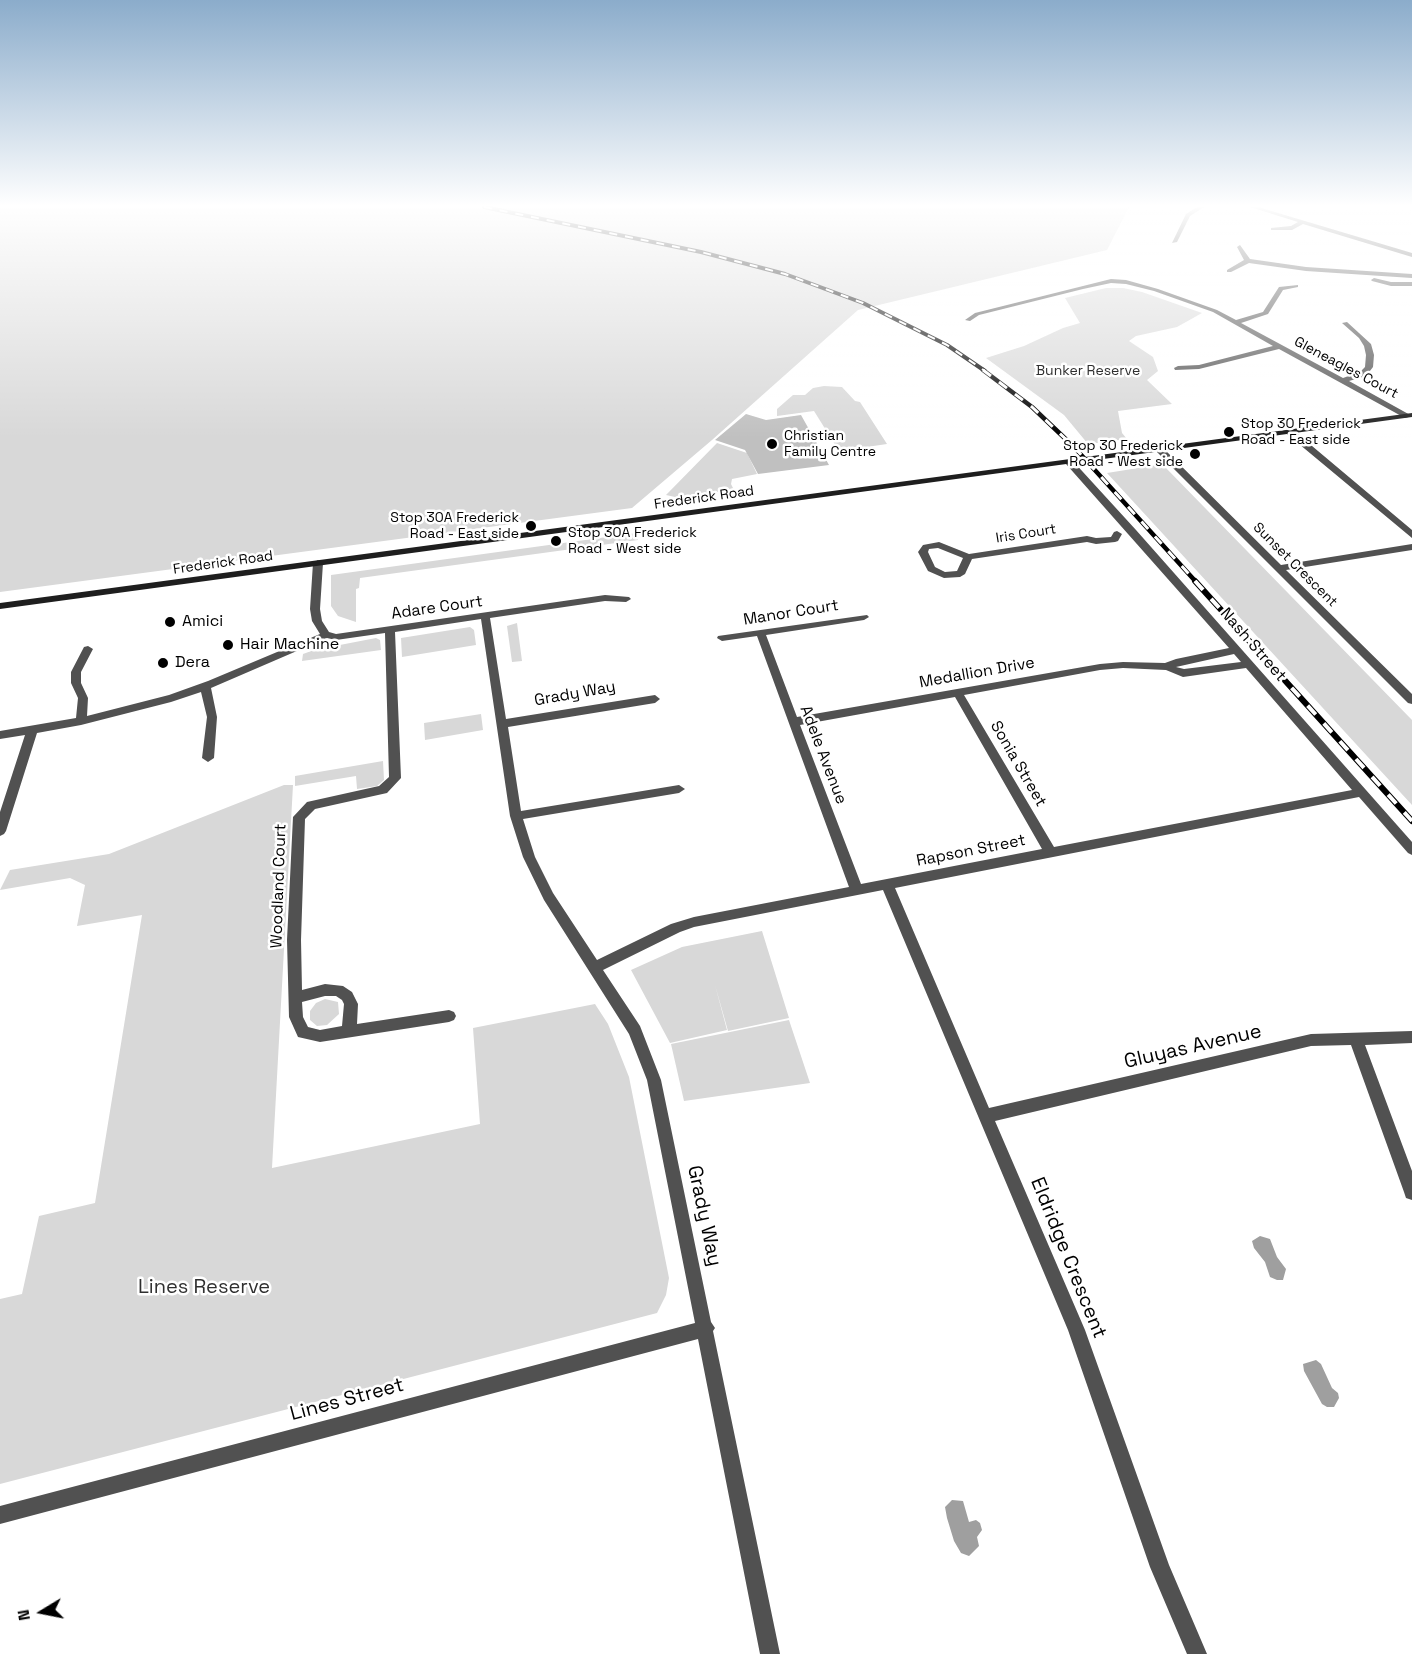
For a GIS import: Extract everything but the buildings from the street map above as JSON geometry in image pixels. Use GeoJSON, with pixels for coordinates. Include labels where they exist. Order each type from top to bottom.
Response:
{"type":"FeatureCollection","features":[{"type":"Feature","properties":{"kind":"main road","name":"Frederick Road"},"geometry":{"type":"LineString","coordinates":[[0,606],[1410,416]]}},
{"type":"Feature","properties":{"kind":"street","name":"Gleneagles Court"},"geometry":{"type":"LineString","coordinates":[[968,320],[977,314],[1098,284]]}},
{"type":"Feature","properties":{"kind":"street","name":"Gleneagles Court"},"geometry":{"type":"LineString","coordinates":[[1134,284],[1164,292],[1236,322],[1410,416]]}},
{"type":"Feature","properties":{"kind":"street"},"geometry":{"type":"LineString","coordinates":[[1236,322],[1266,313],[1281,288],[1296,286]]}},
{"type":"Feature","properties":{"kind":"street"},"geometry":{"type":"LineString","coordinates":[[1343,380],[1364,374],[1369,367],[1370,356],[1368,346],[1361,337],[1345,324]]}},
{"type":"Feature","properties":{"kind":"street"},"geometry":{"type":"LineString","coordinates":[[1178,368],[1199,367],[1280,346]]}},
{"type":"Feature","properties":{"kind":"street"},"geometry":{"type":"LineString","coordinates":[[1290,432],[1412,535]]}},
{"type":"Feature","properties":{"kind":"street","name":"Sunset Crescent"},"geometry":{"type":"LineString","coordinates":[[1160,450],[1412,700]]}},
{"type":"Feature","properties":{"kind":"street","name":"Nash Street"},"geometry":{"type":"LineString","coordinates":[[1069,462],[1412,850]]}},
{"type":"Feature","properties":{"kind":"street","name":"Iris Court"},"geometry":{"type":"LineString","coordinates":[[968,556],[960,574],[944,575],[931,569],[923,552],[926,547],[939,545],[968,556],[1087,539],[1096,541],[1114,538],[1116,534],[1133,532]]}},
{"type":"Feature","properties":{"kind":"street"},"geometry":{"type":"LineString","coordinates":[[1279,568],[1412,547]]}},
{"type":"Feature","properties":{"kind":"street"},"geometry":{"type":"LineString","coordinates":[[0,735],[81,721],[136,708],[205,687],[326,635],[317,621],[315,609],[318,563]]}},
{"type":"Feature","properties":{"kind":"street","name":"Adare Court"},"geometry":{"type":"LineString","coordinates":[[326,635],[336,637],[390,630],[604,598],[626,599]]}},
{"type":"Feature","properties":{"kind":"street","name":"Grady Way"},"geometry":{"type":"LineString","coordinates":[[485,616],[516,816],[529,857],[548,896],[635,1031],[654,1080],[706,1328],[770,1654]]}},
{"type":"Feature","properties":{"kind":"street","name":"Manor Court"},"geometry":{"type":"LineString","coordinates":[[722,638],[864,616]]}},
{"type":"Feature","properties":{"kind":"street","name":"Woodland Court"},"geometry":{"type":"LineString","coordinates":[[390,630],[395,778],[383,790],[311,805],[299,817],[294,940],[296,1017],[303,1032],[320,1036],[449,1016]]}},
{"type":"Feature","properties":{"kind":"street","name":"Adele Avenue"},"geometry":{"type":"LineString","coordinates":[[760,632],[856,889]]}},
{"type":"Feature","properties":{"kind":"street"},"geometry":{"type":"LineString","coordinates":[[81,721],[83,698],[76,683],[76,672],[88,649]]}},
{"type":"Feature","properties":{"kind":"street","name":"Medallion Drive"},"geometry":{"type":"LineString","coordinates":[[1167,667],[1176,662],[1237,650]]}},
{"type":"Feature","properties":{"kind":"street","name":"Medallion Drive"},"geometry":{"type":"LineString","coordinates":[[793,722],[1100,667],[1123,665],[1167,667],[1183,673],[1249,664]]}},
{"type":"Feature","properties":{"kind":"street"},"geometry":{"type":"LineString","coordinates":[[205,687],[212,717],[207,758]]}},
{"type":"Feature","properties":{"kind":"street","name":"Sonia Street"},"geometry":{"type":"LineString","coordinates":[[958,693],[1050,852]]}},
{"type":"Feature","properties":{"kind":"street","name":"Grady Way"},"geometry":{"type":"LineString","coordinates":[[502,724],[655,699]]}},
{"type":"Feature","properties":{"kind":"street"},"geometry":{"type":"LineString","coordinates":[[0,831],[33,731]]}},
{"type":"Feature","properties":{"kind":"street"},"geometry":{"type":"LineString","coordinates":[[516,816],[679,789]]}},
{"type":"Feature","properties":{"kind":"street","name":"Rapson Street"},"geometry":{"type":"LineString","coordinates":[[595,967],[685,925],[856,889],[1362,792]]}},
{"type":"Feature","properties":{"kind":"street","name":"Eldridge Crescent"},"geometry":{"type":"LineString","coordinates":[[887,884],[1076,1330],[1160,1567],[1197,1654]]}},
{"type":"Feature","properties":{"kind":"street"},"geometry":{"type":"LineString","coordinates":[[295,998],[325,990],[338,990],[351,1004],[349,1032]]}},
{"type":"Feature","properties":{"kind":"street","name":"Gluyas Avenue"},"geometry":{"type":"LineString","coordinates":[[986,1116],[1311,1040],[1412,1037]]}},
{"type":"Feature","properties":{"kind":"street"},"geometry":{"type":"LineString","coordinates":[[1355,1038],[1412,1192]]}},
{"type":"Feature","properties":{"kind":"street","name":"Lines Street"},"geometry":{"type":"LineString","coordinates":[[0,1515],[706,1328]]}},
{"type":"Feature","properties":{"kind":"green space"},"geometry":{"type":"Polygon","coordinates":[[[0,284],[965,284],[858,310],[632,508],[0,592],[0,284]]]}},
{"type":"Feature","properties":{"kind":"green space","name":"Bunker Reserve"},"geometry":{"type":"Polygon","coordinates":[[[1106,288],[1123,288],[1142,292],[1202,313],[1177,327],[1136,336],[1129,341],[1153,357],[1158,371],[1147,380],[1172,404],[1118,411],[1122,433],[1127,439],[1088,444],[1064,415],[986,358],[1024,346],[1063,328],[1080,323],[1065,298],[1106,288]]]}},
{"type":"Feature","properties":{"kind":"green space"},"geometry":{"type":"Polygon","coordinates":[[[842,387],[855,401],[860,402],[887,444],[839,451],[814,411],[777,416],[777,409],[793,395],[805,395],[813,388],[842,387]]]}},
{"type":"Feature","properties":{"kind":"green space"},"geometry":{"type":"Polygon","coordinates":[[[717,443],[747,453],[757,474],[732,479],[731,484],[734,490],[675,497],[666,495],[717,443]]]}},
{"type":"Feature","properties":{"kind":"green space"},"geometry":{"type":"Polygon","coordinates":[[[1157,465],[1166,468],[1412,720],[1412,805],[1107,473],[1157,465]]]}},
{"type":"Feature","properties":{"kind":"green space"},"geometry":{"type":"Polygon","coordinates":[[[636,533],[638,540],[360,578],[359,588],[356,589],[356,622],[338,616],[331,606],[331,575],[636,533]]]}},
{"type":"Feature","properties":{"kind":"green space"},"geometry":{"type":"Polygon","coordinates":[[[517,623],[522,661],[512,662],[507,626],[517,623]]]}},
{"type":"Feature","properties":{"kind":"green space"},"geometry":{"type":"Polygon","coordinates":[[[470,627],[474,630],[476,645],[402,657],[401,638],[470,627]]]}},
{"type":"Feature","properties":{"kind":"green space"},"geometry":{"type":"Polygon","coordinates":[[[376,638],[380,640],[381,650],[302,661],[303,654],[314,650],[376,638]]]}},
{"type":"Feature","properties":{"kind":"green space"},"geometry":{"type":"Polygon","coordinates":[[[481,714],[483,730],[425,740],[424,723],[481,714]]]}},
{"type":"Feature","properties":{"kind":"green space"},"geometry":{"type":"Polygon","coordinates":[[[383,761],[384,780],[377,786],[357,789],[356,776],[295,786],[295,776],[383,761]]]}},
{"type":"Feature","properties":{"kind":"green space","name":"Lines Reserve"},"geometry":{"type":"Polygon","coordinates":[[[284,785],[293,785],[272,1168],[480,1124],[473,1028],[595,1004],[608,1024],[629,1077],[669,1278],[666,1295],[657,1313],[0,1484],[0,1299],[22,1294],[39,1216],[95,1203],[142,915],[77,926],[85,885],[70,878],[0,890],[10,870],[109,854],[284,785]]]}},
{"type":"Feature","properties":{"kind":"green space"},"geometry":{"type":"Polygon","coordinates":[[[762,931],[789,1018],[728,1031],[715,985],[727,1030],[670,1043],[631,970],[682,947],[762,931]]]}},
{"type":"Feature","properties":{"kind":"green space"},"geometry":{"type":"Polygon","coordinates":[[[325,999],[338,1002],[339,1014],[327,1025],[317,1026],[310,1020],[310,1011],[316,1003],[325,999]]]}},
{"type":"Feature","properties":{"kind":"green space"},"geometry":{"type":"Polygon","coordinates":[[[789,1020],[810,1083],[684,1101],[671,1044],[789,1020]]]}},
{"type":"Feature","properties":{"kind":"shaded area"},"geometry":{"type":"Polygon","coordinates":[[[1260,1236],[1270,1239],[1277,1257],[1286,1269],[1283,1280],[1270,1277],[1265,1262],[1254,1248],[1252,1241],[1260,1236]]]}},
{"type":"Feature","properties":{"kind":"shaded area"},"geometry":{"type":"Polygon","coordinates":[[[1316,1360],[1321,1364],[1332,1388],[1338,1393],[1339,1398],[1334,1407],[1322,1404],[1304,1371],[1303,1364],[1316,1360]]]}},
{"type":"Feature","properties":{"kind":"shaded area"},"geometry":{"type":"Polygon","coordinates":[[[952,1500],[963,1501],[969,1522],[976,1520],[980,1523],[982,1530],[977,1537],[979,1546],[969,1556],[961,1553],[954,1541],[947,1518],[945,1507],[952,1500]]]}},
{"type":"Feature","properties":{"kind":"railway"},"geometry":{"type":"LineString","coordinates":[[812,284],[863,303],[947,345],[985,371]]}},
{"type":"Feature","properties":{"kind":"railway"},"geometry":{"type":"LineString","coordinates":[[983,370],[1032,407],[1074,447],[1197,583]]}},
{"type":"Feature","properties":{"kind":"railway"},"geometry":{"type":"LineString","coordinates":[[1195,581],[1412,821]]}},
{"type":"Feature","properties":{"kind":"place","name":"Stop 30 Frederick Road - East side"},"geometry":{"type":"Point","coordinates":[1229,432]}},
{"type":"Feature","properties":{"kind":"place","name":"Christian Family Centre"},"geometry":{"type":"Point","coordinates":[772,444]}},
{"type":"Feature","properties":{"kind":"place","name":"Stop 30 Frederick Road - West side"},"geometry":{"type":"Point","coordinates":[1195,454]}},
{"type":"Feature","properties":{"kind":"place","name":"Stop 30A Frederick Road - East side"},"geometry":{"type":"Point","coordinates":[531,526]}},
{"type":"Feature","properties":{"kind":"place","name":"Stop 30A Frederick Road - West side"},"geometry":{"type":"Point","coordinates":[556,541]}},
{"type":"Feature","properties":{"kind":"place","name":"Amici"},"geometry":{"type":"Point","coordinates":[170,622]}},
{"type":"Feature","properties":{"kind":"place","name":"Hair Machine"},"geometry":{"type":"Point","coordinates":[228,645]}},
{"type":"Feature","properties":{"kind":"place","name":"Dera"},"geometry":{"type":"Point","coordinates":[163,663]}}]}
